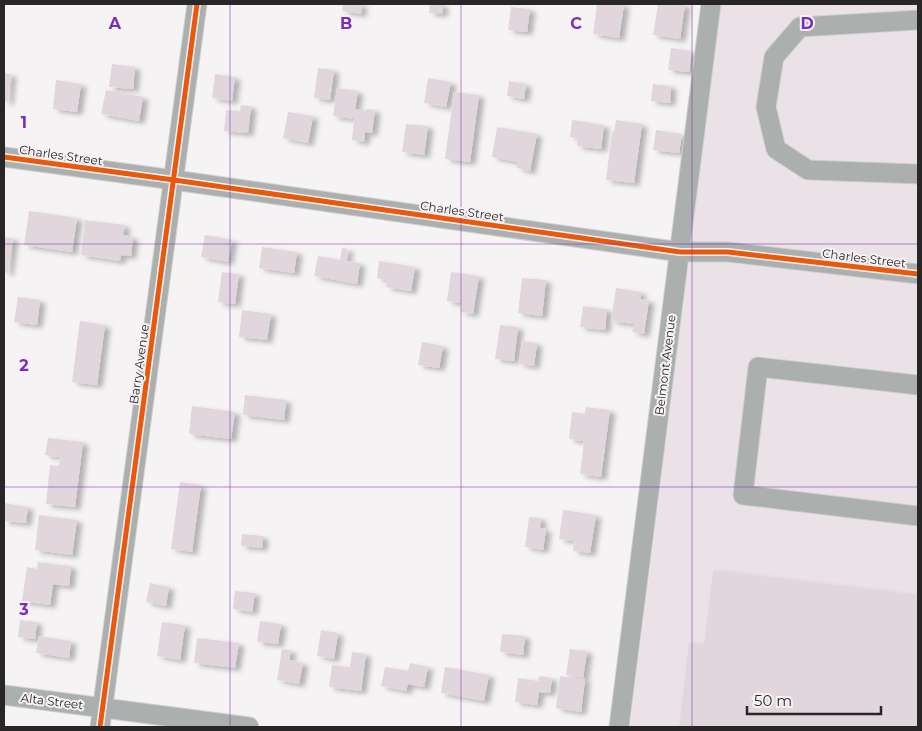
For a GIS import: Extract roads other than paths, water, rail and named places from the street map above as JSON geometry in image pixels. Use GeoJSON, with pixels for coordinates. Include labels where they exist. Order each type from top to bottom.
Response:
{"type":"FeatureCollection","features":[{"type":"Feature","properties":{"kind":"street","name":"Barry Avenue"},"geometry":{"type":"LineString","coordinates":[[100,727],[197,4]]}},
{"type":"Feature","properties":{"kind":"street","name":"Belmont Avenue"},"geometry":{"type":"LineString","coordinates":[[620,727],[711,4]]}},
{"type":"Feature","properties":{"kind":"street"},"geometry":{"type":"LineString","coordinates":[[918,20],[800,27],[774,57],[766,107],[776,149],[808,170],[918,174]]}},
{"type":"Feature","properties":{"kind":"street","name":"Charles Street"},"geometry":{"type":"LineString","coordinates":[[4,157],[680,252],[728,252],[918,274]]}},
{"type":"Feature","properties":{"kind":"street"},"geometry":{"type":"LineString","coordinates":[[918,385],[758,367],[743,495],[918,516]]}},
{"type":"Feature","properties":{"kind":"street","name":"Alta Street"},"geometry":{"type":"LineString","coordinates":[[4,695],[249,727]]}}]}
